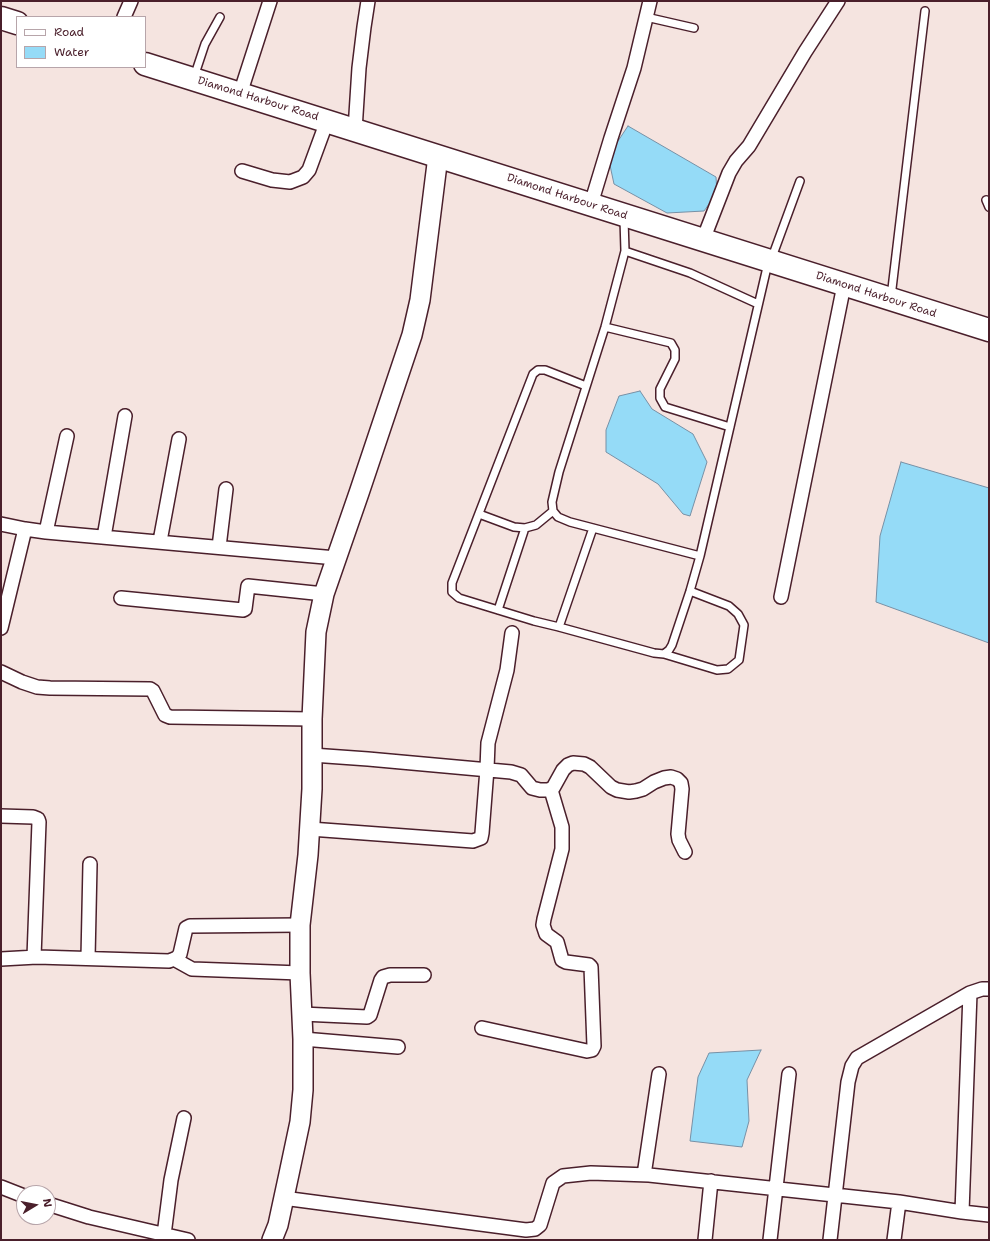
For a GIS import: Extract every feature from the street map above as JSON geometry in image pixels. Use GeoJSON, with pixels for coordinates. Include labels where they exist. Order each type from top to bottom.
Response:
{"type":"FeatureCollection","features":[{"type":"Feature","properties":{"kind":"highway"},"geometry":{"type":"LineString","coordinates":[[1,18],[16,23]]}},
{"type":"Feature","properties":{"kind":"highway","name":"Diamond Harbour Road"},"geometry":{"type":"LineString","coordinates":[[146,64],[989,330]]}},
{"type":"Feature","properties":{"kind":"main road"},"geometry":{"type":"LineString","coordinates":[[272,1240],[278,1225],[300,1122],[303,1090],[300,925],[310,829],[312,789],[312,719],[316,632],[324,594],[412,334],[422,286],[438,156]]}},
{"type":"Feature","properties":{"kind":"street"},"geometry":{"type":"LineString","coordinates":[[124,16],[131,1]]}},
{"type":"Feature","properties":{"kind":"street"},"geometry":{"type":"LineString","coordinates":[[240,94],[270,1]]}},
{"type":"Feature","properties":{"kind":"street"},"geometry":{"type":"LineString","coordinates":[[355,130],[359,68],[368,1]]}},
{"type":"Feature","properties":{"kind":"street"},"geometry":{"type":"LineString","coordinates":[[591,204],[634,68],[650,1]]}},
{"type":"Feature","properties":{"kind":"street"},"geometry":{"type":"LineString","coordinates":[[703,240],[729,173],[736,161],[749,146],[805,52],[838,1]]}},
{"type":"Feature","properties":{"kind":"street"},"geometry":{"type":"LineString","coordinates":[[242,171],[272,180],[290,182],[303,177],[309,170],[326,121]]}},
{"type":"Feature","properties":{"kind":"street"},"geometry":{"type":"LineString","coordinates":[[781,596],[844,285]]}},
{"type":"Feature","properties":{"kind":"street"},"geometry":{"type":"LineString","coordinates":[[104,536],[125,416]]}},
{"type":"Feature","properties":{"kind":"street"},"geometry":{"type":"LineString","coordinates":[[46,532],[67,436]]}},
{"type":"Feature","properties":{"kind":"street"},"geometry":{"type":"LineString","coordinates":[[160,541],[179,439]]}},
{"type":"Feature","properties":{"kind":"street"},"geometry":{"type":"LineString","coordinates":[[218,547],[226,489]]}},
{"type":"Feature","properties":{"kind":"street"},"geometry":{"type":"LineString","coordinates":[[1,524],[46,532],[160,541],[336,558]]}},
{"type":"Feature","properties":{"kind":"street"},"geometry":{"type":"LineString","coordinates":[[1,628],[26,529]]}},
{"type":"Feature","properties":{"kind":"street"},"geometry":{"type":"LineString","coordinates":[[121,598],[242,610],[246,608],[248,586],[324,594]]}},
{"type":"Feature","properties":{"kind":"street"},"geometry":{"type":"LineString","coordinates":[[310,829],[466,841],[478,840],[481,838],[488,743],[507,670],[512,634]]}},
{"type":"Feature","properties":{"kind":"street"},"geometry":{"type":"LineString","coordinates":[[1,672],[22,682],[50,688],[150,689],[153,691],[165,715],[170,717],[312,719]]}},
{"type":"Feature","properties":{"kind":"street"},"geometry":{"type":"LineString","coordinates":[[312,756],[368,759],[487,769],[516,773],[521,775],[532,788],[551,790]]}},
{"type":"Feature","properties":{"kind":"street"},"geometry":{"type":"LineString","coordinates":[[482,1028],[587,1051],[591,1051],[593,1048],[591,967],[589,965],[562,961],[557,942],[546,934],[543,925],[562,849],[562,827],[551,790],[563,770],[568,765],[573,763],[584,764],[590,767],[610,787],[629,792],[643,789],[664,778],[677,779],[681,783],[682,789],[678,834],[679,840],[685,852]]}},
{"type":"Feature","properties":{"kind":"street"},"geometry":{"type":"LineString","coordinates":[[1,816],[33,817],[38,819],[40,822],[34,957]]}},
{"type":"Feature","properties":{"kind":"street"},"geometry":{"type":"LineString","coordinates":[[88,958],[90,864]]}},
{"type":"Feature","properties":{"kind":"street"},"geometry":{"type":"LineString","coordinates":[[1,959],[34,957],[169,961],[174,960],[180,954],[186,928],[190,926],[300,925]]}},
{"type":"Feature","properties":{"kind":"street"},"geometry":{"type":"LineString","coordinates":[[174,960],[192,969],[300,973]]}},
{"type":"Feature","properties":{"kind":"street"},"geometry":{"type":"LineString","coordinates":[[302,1014],[367,1017],[370,1015],[383,977],[390,975],[424,975]]}},
{"type":"Feature","properties":{"kind":"street"},"geometry":{"type":"LineString","coordinates":[[830,1240],[834,1194],[848,1082],[852,1066],[857,1058],[970,993],[989,988]]}},
{"type":"Feature","properties":{"kind":"street"},"geometry":{"type":"LineString","coordinates":[[962,1212],[970,993]]}},
{"type":"Feature","properties":{"kind":"street"},"geometry":{"type":"LineString","coordinates":[[303,1039],[398,1047]]}},
{"type":"Feature","properties":{"kind":"street"},"geometry":{"type":"LineString","coordinates":[[644,1175],[659,1074]]}},
{"type":"Feature","properties":{"kind":"street"},"geometry":{"type":"LineString","coordinates":[[770,1240],[789,1074]]}},
{"type":"Feature","properties":{"kind":"street"},"geometry":{"type":"LineString","coordinates":[[164,1235],[171,1180],[184,1118]]}},
{"type":"Feature","properties":{"kind":"street"},"geometry":{"type":"LineString","coordinates":[[283,1198],[526,1230],[535,1229],[540,1225],[553,1183],[557,1179],[563,1176],[591,1173],[644,1175],[711,1181],[834,1194],[989,1215]]}},
{"type":"Feature","properties":{"kind":"street"},"geometry":{"type":"LineString","coordinates":[[705,1240],[711,1181]]}},
{"type":"Feature","properties":{"kind":"street"},"geometry":{"type":"LineString","coordinates":[[1,1187],[16,1193]]}},
{"type":"Feature","properties":{"kind":"street"},"geometry":{"type":"LineString","coordinates":[[894,1240],[898,1202]]}},
{"type":"Feature","properties":{"kind":"street"},"geometry":{"type":"LineString","coordinates":[[56,1206],[90,1217],[188,1240]]}},
{"type":"Feature","properties":{"kind":"lane"},"geometry":{"type":"LineString","coordinates":[[891,300],[925,12]]}},
{"type":"Feature","properties":{"kind":"lane"},"geometry":{"type":"LineString","coordinates":[[193,79],[205,44],[220,17]]}},
{"type":"Feature","properties":{"kind":"lane"},"geometry":{"type":"LineString","coordinates":[[646,17],[694,28]]}},
{"type":"Feature","properties":{"kind":"lane"},"geometry":{"type":"LineString","coordinates":[[664,654],[669,650],[672,644],[690,592],[700,556],[758,304],[770,261],[800,181]]}},
{"type":"Feature","properties":{"kind":"lane"},"geometry":{"type":"LineString","coordinates":[[624,215],[625,251],[605,327],[559,472],[552,502],[553,511],[558,517],[570,522],[700,556]]}},
{"type":"Feature","properties":{"kind":"lane"},"geometry":{"type":"LineString","coordinates":[[625,251],[690,273],[758,304]]}},
{"type":"Feature","properties":{"kind":"lane"},"geometry":{"type":"LineString","coordinates":[[605,327],[671,343],[675,350],[675,359],[660,389],[660,398],[666,407],[730,426]]}},
{"type":"Feature","properties":{"kind":"lane"},"geometry":{"type":"LineString","coordinates":[[586,386],[545,370],[538,370],[533,374],[452,583],[452,592],[459,598],[534,621],[654,653],[664,654],[717,670],[728,670],[738,660],[744,625],[738,614],[729,606],[690,592]]}},
{"type":"Feature","properties":{"kind":"lane"},"geometry":{"type":"LineString","coordinates":[[479,514],[514,527],[525,528],[536,525],[553,511]]}},
{"type":"Feature","properties":{"kind":"lane"},"geometry":{"type":"LineString","coordinates":[[498,610],[525,528]]}},
{"type":"Feature","properties":{"kind":"lane"},"geometry":{"type":"LineString","coordinates":[[559,627],[593,528]]}},
{"type":"Feature","properties":{"kind":"water"},"geometry":{"type":"Polygon","coordinates":[[[628,126],[716,177],[717,193],[704,211],[667,213],[614,184],[608,156],[628,126]]]}},
{"type":"Feature","properties":{"kind":"water"},"geometry":{"type":"Polygon","coordinates":[[[640,391],[652,409],[693,434],[707,462],[690,516],[683,514],[658,484],[606,452],[606,430],[619,396],[640,391]]]}},
{"type":"Feature","properties":{"kind":"water"},"geometry":{"type":"Polygon","coordinates":[[[901,462],[989,488],[989,643],[876,602],[880,536],[901,462]]]}},
{"type":"Feature","properties":{"kind":"water"},"geometry":{"type":"Polygon","coordinates":[[[761,1050],[747,1080],[749,1121],[742,1147],[690,1141],[698,1077],[709,1053],[761,1050]]]}}]}
